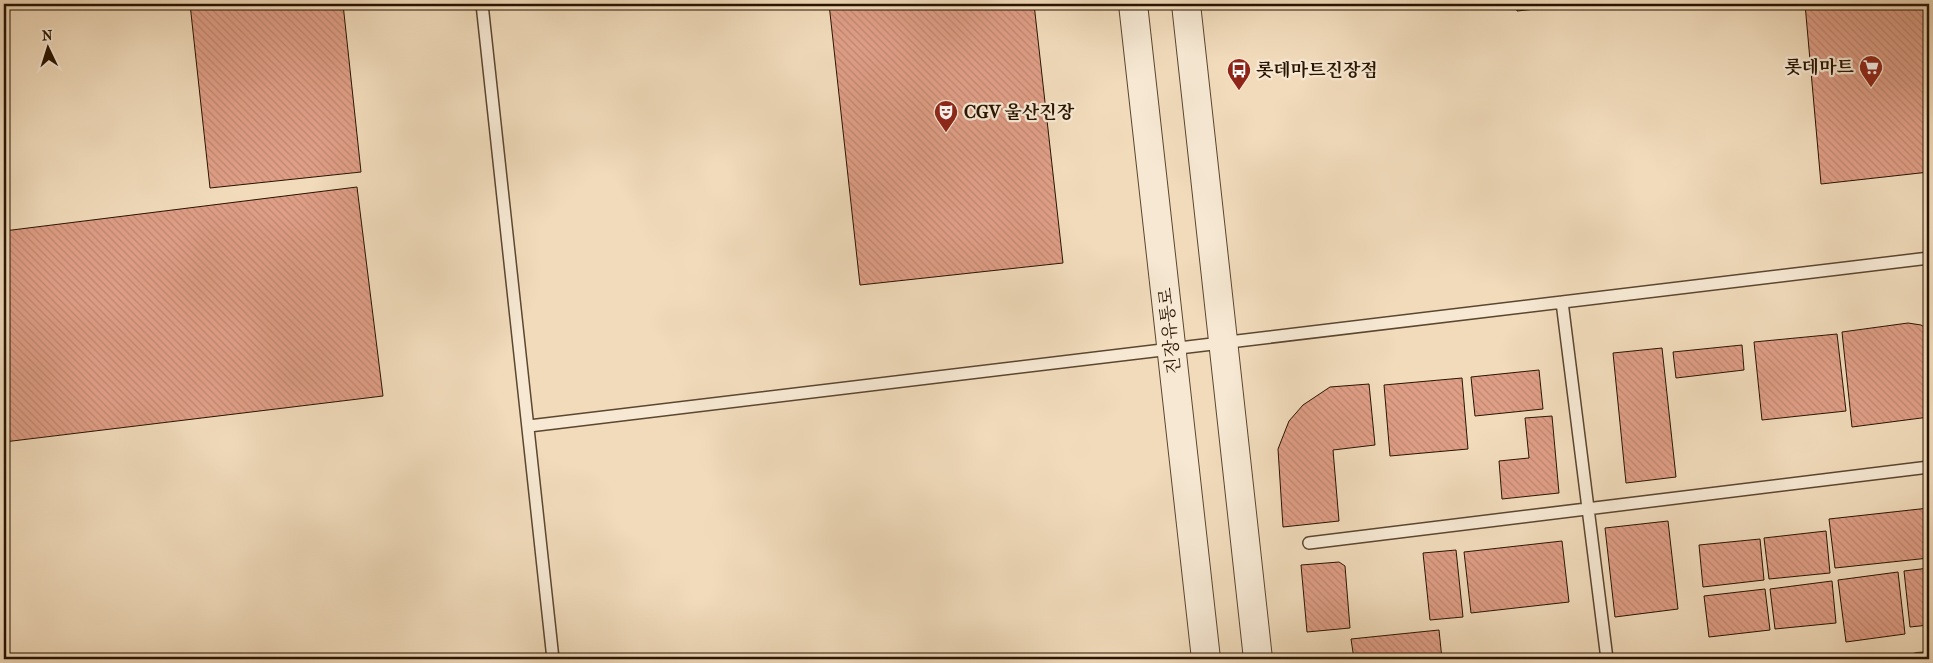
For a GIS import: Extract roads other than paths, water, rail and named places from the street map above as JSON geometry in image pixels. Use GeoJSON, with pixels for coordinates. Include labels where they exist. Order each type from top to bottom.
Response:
{"type":"FeatureCollection","features":[{"type":"Feature","properties":{"kind":"street","name":"진장유통로"},"geometry":{"type":"LineString","coordinates":[[1133,4],[1206,659]]}},
{"type":"Feature","properties":{"kind":"street"},"geometry":{"type":"LineString","coordinates":[[1186,4],[1258,659]]}},
{"type":"Feature","properties":{"kind":"lane"},"geometry":{"type":"LineString","coordinates":[[482,4],[553,659]]}},
{"type":"Feature","properties":{"kind":"lane"},"geometry":{"type":"LineString","coordinates":[[529,426],[1929,258]]}},
{"type":"Feature","properties":{"kind":"lane"},"geometry":{"type":"LineString","coordinates":[[1562,302],[1607,659]]}},
{"type":"Feature","properties":{"kind":"lane"},"geometry":{"type":"LineString","coordinates":[[1309,543],[1929,468]]}},
{"type":"Feature","properties":{"kind":"lane"},"geometry":{"type":"LineString","coordinates":[[1917,659],[1929,658]]}},
{"type":"Feature","properties":{"kind":"place","name":"롯데마트"},"geometry":{"type":"Point","coordinates":[1871,88]}},
{"type":"Feature","properties":{"kind":"place","name":"롯데마트진장점"},"geometry":{"type":"Point","coordinates":[1239,91]}},
{"type":"Feature","properties":{"kind":"place","name":"CGV 울산진장"},"geometry":{"type":"Point","coordinates":[946,133]}}]}
